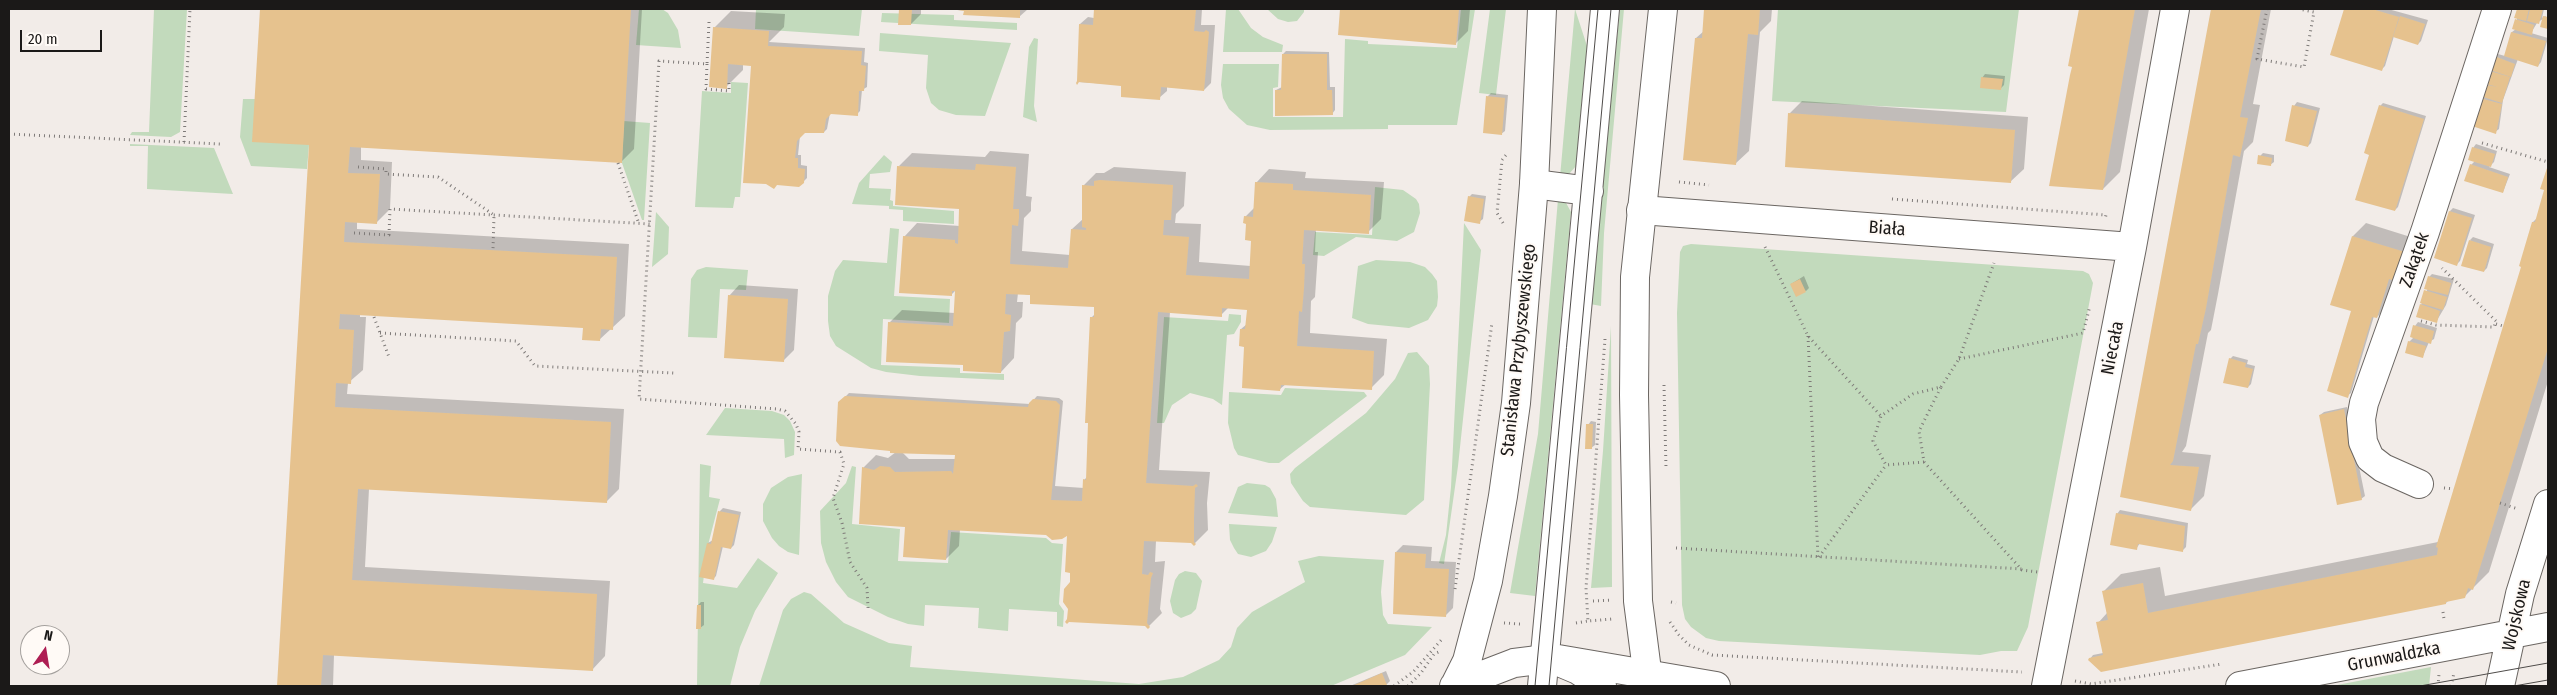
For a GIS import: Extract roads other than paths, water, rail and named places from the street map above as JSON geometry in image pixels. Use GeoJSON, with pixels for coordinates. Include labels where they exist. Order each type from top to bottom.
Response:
{"type":"FeatureCollection","features":[{"type":"Feature","properties":{"kind":"street","name":"Stanisława Przybyszewskiego"},"geometry":{"type":"LineString","coordinates":[[1455,686],[1467,661],[1482,604],[1503,496],[1516,403],[1534,184],[1542,9]]}},
{"type":"Feature","properties":{"kind":"street"},"geometry":{"type":"LineString","coordinates":[[1585,9],[1602,44]]}},
{"type":"Feature","properties":{"kind":"street"},"geometry":{"type":"LineString","coordinates":[[1542,686],[1549,659],[1605,9]]}},
{"type":"Feature","properties":{"kind":"street"},"geometry":{"type":"LineString","coordinates":[[1648,681],[1638,601],[1634,395],[1635,277],[1663,9]]}},
{"type":"Feature","properties":{"kind":"street","name":"Niecała"},"geometry":{"type":"LineString","coordinates":[[2046,681],[2132,247],[2175,9]]}},
{"type":"Feature","properties":{"kind":"street","name":"Zakątek"},"geometry":{"type":"LineString","coordinates":[[2419,484],[2383,468],[2370,458],[2363,442],[2361,420],[2364,403],[2425,232],[2497,9]]}},
{"type":"Feature","properties":{"kind":"street"},"geometry":{"type":"LineString","coordinates":[[1534,184],[1589,190]]}},
{"type":"Feature","properties":{"kind":"street","name":"Biała"},"geometry":{"type":"LineString","coordinates":[[1641,210],[2132,247]]}},
{"type":"Feature","properties":{"kind":"street","name":"Wojskowa"},"geometry":{"type":"LineString","coordinates":[[2500,686],[2520,594],[2548,504]]}},
{"type":"Feature","properties":{"kind":"street","name":"Wojskowa"},"geometry":{"type":"LineString","coordinates":[[2536,544],[2542,566],[2548,574]]}},
{"type":"Feature","properties":{"kind":"street","name":"Grunwaldzka"},"geometry":{"type":"LineString","coordinates":[[2240,686],[2548,627]]}},
{"type":"Feature","properties":{"kind":"street"},"geometry":{"type":"LineString","coordinates":[[1549,659],[1578,670],[1602,686]]}},
{"type":"Feature","properties":{"kind":"street"},"geometry":{"type":"LineString","coordinates":[[1455,686],[1514,662],[1549,659],[1573,661],[1648,681],[1716,686]]}},
{"type":"Feature","properties":{"kind":"tram line"},"geometry":{"type":"LineString","coordinates":[[1535,686],[1598,9]]}},
{"type":"Feature","properties":{"kind":"tram line"},"geometry":{"type":"LineString","coordinates":[[1549,686],[1611,9]]}},
{"type":"Feature","properties":{"kind":"tram line"},"geometry":{"type":"LineString","coordinates":[[2420,686],[2548,663]]}},
{"type":"Feature","properties":{"kind":"tram line"},"geometry":{"type":"LineString","coordinates":[[2514,686],[2548,680]]}}]}
